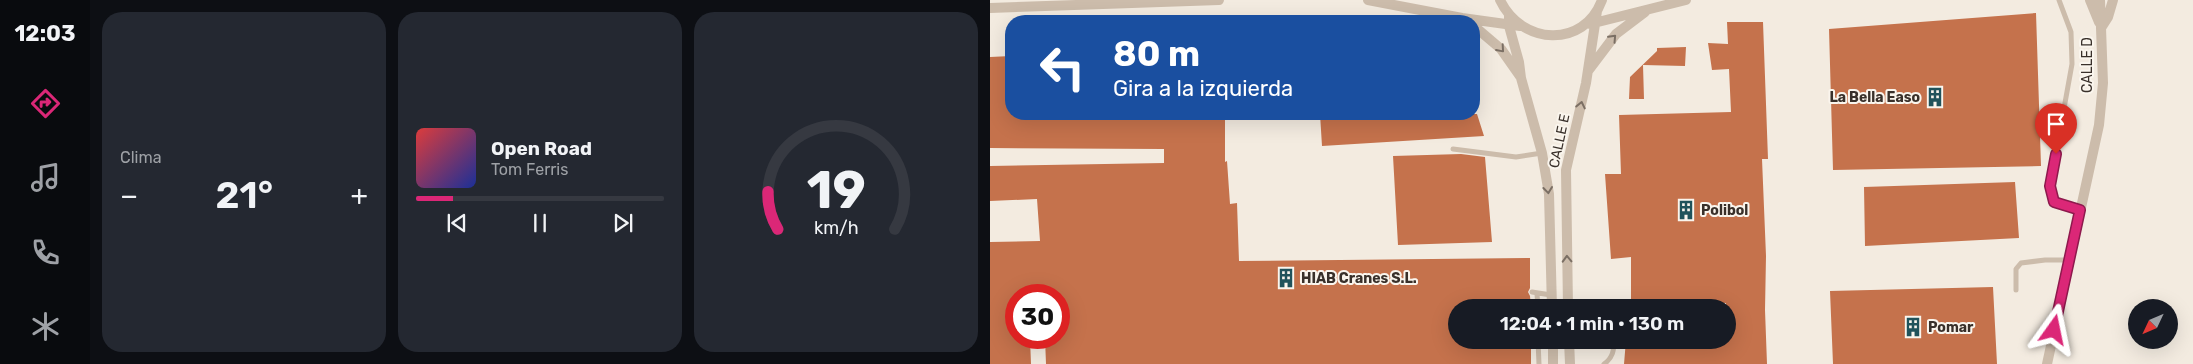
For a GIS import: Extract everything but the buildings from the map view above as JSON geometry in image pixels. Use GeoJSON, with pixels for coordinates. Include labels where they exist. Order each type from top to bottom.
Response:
{"type":"FeatureCollection","features":[{"type":"Feature","properties":{"kind":"street"},"geometry":{"type":"LineString","coordinates":[[990,8],[1219,0]]}},
{"type":"Feature","properties":{"kind":"street"},"geometry":{"type":"LineString","coordinates":[[1368,0],[1441,15]]}},
{"type":"Feature","properties":{"kind":"street","name":"CALLE E"},"geometry":{"type":"LineString","coordinates":[[1500,0],[1513,23],[1521,78],[1542,153],[1549,194],[1551,299]]}},
{"type":"Feature","properties":{"kind":"street"},"geometry":{"type":"LineString","coordinates":[[1480,21],[1513,23],[1538,34],[1554,36],[1570,32],[1585,24],[1597,11],[1602,0]]}},
{"type":"Feature","properties":{"kind":"street"},"geometry":{"type":"LineString","coordinates":[[1585,24],[1596,23],[1686,0]]}},
{"type":"Feature","properties":{"kind":"street"},"geometry":{"type":"LineString","coordinates":[[2090,0],[2101,28]]}},
{"type":"Feature","properties":{"kind":"street","name":"CALLE D"},"geometry":{"type":"LineString","coordinates":[[2047,364],[2099,125],[2102,83],[2100,0]]}},
{"type":"Feature","properties":{"kind":"street"},"geometry":{"type":"LineString","coordinates":[[2101,28],[2108,17],[2112,0]]}},
{"type":"Feature","properties":{"kind":"street","name":"CALLE E"},"geometry":{"type":"LineString","coordinates":[[1568,299],[1566,170],[1588,72],[1597,11]]}},
{"type":"Feature","properties":{"kind":"street"},"geometry":{"type":"LineString","coordinates":[[1588,72],[1616,34],[1646,11]]}},
{"type":"Feature","properties":{"kind":"street","name":"CALLE E"},"geometry":{"type":"LineString","coordinates":[[1480,31],[1501,49],[1521,78]]}},
{"type":"Feature","properties":{"kind":"street"},"geometry":{"type":"LineString","coordinates":[[1553,349],[1553,364]]}},
{"type":"Feature","properties":{"kind":"street"},"geometry":{"type":"LineString","coordinates":[[1569,349],[1570,364]]}},
{"type":"Feature","properties":{"kind":"lane"},"geometry":{"type":"LineString","coordinates":[[2059,0],[2071,32],[2072,64],[2050,186],[2054,202],[2080,210]]}},
{"type":"Feature","properties":{"kind":"lane"},"geometry":{"type":"LineString","coordinates":[[1453,149],[1516,157],[1542,153]]}},
{"type":"Feature","properties":{"kind":"lane"},"geometry":{"type":"LineString","coordinates":[[2016,290],[2016,269],[2021,263],[2045,260],[2070,260]]}},
{"type":"Feature","properties":{"kind":"lane"},"geometry":{"type":"LineString","coordinates":[[1536,299],[1534,293],[1551,295]]}},
{"type":"Feature","properties":{"kind":"lane"},"geometry":{"type":"LineString","coordinates":[[1538,349],[1539,364]]}},
{"type":"Feature","properties":{"kind":"lane"},"geometry":{"type":"LineString","coordinates":[[1604,364],[1610,359],[1614,349]]}},
{"type":"Feature","properties":{"kind":"place","name":"La Bella Easo"},"geometry":{"type":"Point","coordinates":[1935,97]}},
{"type":"Feature","properties":{"kind":"place","name":"Polibol"},"geometry":{"type":"Point","coordinates":[1686,210]}},
{"type":"Feature","properties":{"kind":"place","name":"HIAB Cranes S.L."},"geometry":{"type":"Point","coordinates":[1286,278]}},
{"type":"Feature","properties":{"kind":"place","name":"Pomar"},"geometry":{"type":"Point","coordinates":[1913,327]}},
{"type":"Feature","properties":{"kind":"route"},"geometry":{"type":"LineString","coordinates":[[2054,330],[2080,210],[2054,202],[2050,186],[2056,154]]}}]}
